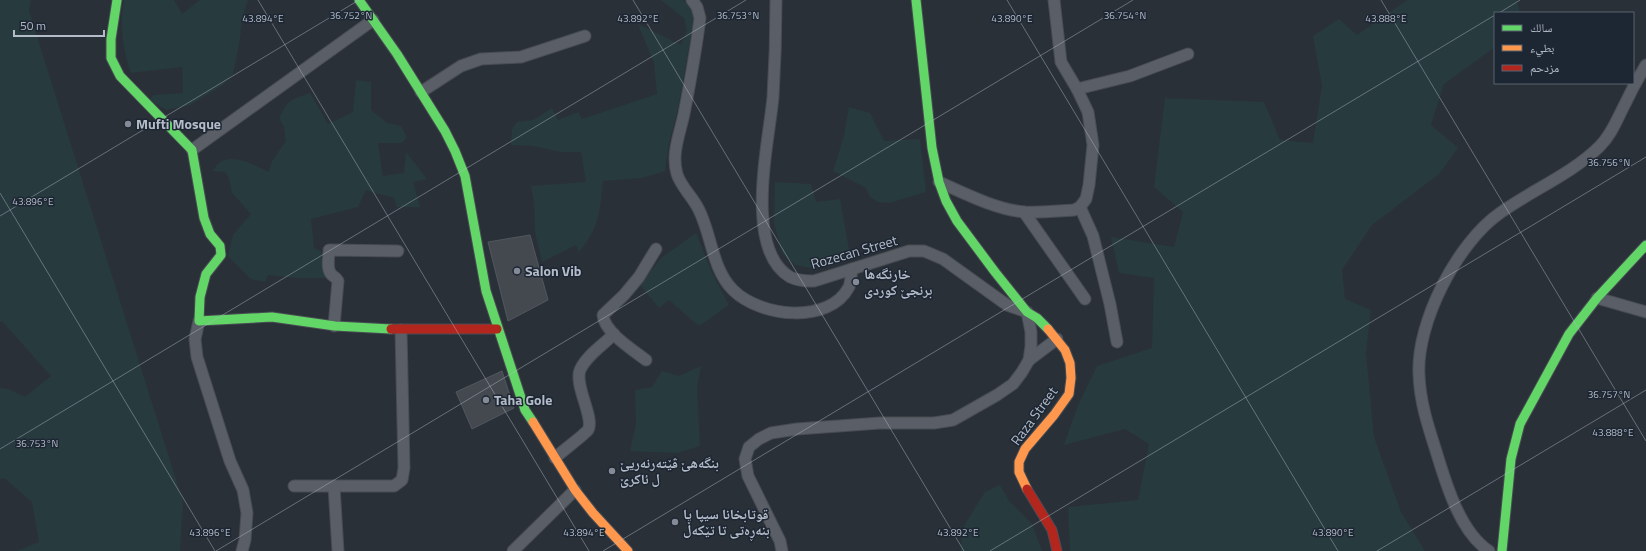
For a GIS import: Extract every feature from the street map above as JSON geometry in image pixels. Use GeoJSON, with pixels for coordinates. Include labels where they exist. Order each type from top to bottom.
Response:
{"type":"FeatureCollection","features":[{"type":"Feature","properties":{"kind":"street"},"geometry":{"type":"LineString","coordinates":[[117,0],[111,39],[111,58],[120,76],[192,150],[204,218],[210,234],[220,246],[221,255],[206,274],[200,297],[199,321],[195,339],[196,356],[230,461],[243,490],[247,513],[245,540],[242,551]]}},
{"type":"Feature","properties":{"kind":"street"},"geometry":{"type":"LineString","coordinates":[[359,0],[397,54],[445,131],[455,151],[465,176],[486,291],[497,329],[525,410],[575,490],[593,513],[628,551]]}},
{"type":"Feature","properties":{"kind":"street"},"geometry":{"type":"LineString","coordinates":[[692,0],[697,8],[700,18],[684,115],[677,144],[676,165],[677,174],[699,209],[705,223],[719,269],[734,291],[746,299],[761,307],[794,314],[815,311],[830,305],[840,298],[849,286],[852,269]]}},
{"type":"Feature","properties":{"kind":"street","name":"Rozecan Street"},"geometry":{"type":"LineString","coordinates":[[776,0],[773,97],[761,186],[763,228],[773,260],[791,277],[802,281],[814,281],[909,251],[924,251],[949,263],[1007,305],[1027,312]]}},
{"type":"Feature","properties":{"kind":"street","name":"Raza Street"},"geometry":{"type":"LineString","coordinates":[[916,0],[932,148],[939,182],[956,221],[1027,312],[1037,318],[1057,340],[1065,350],[1070,363],[1071,378],[1069,394],[1025,450],[1019,462],[1019,472],[1023,482],[1052,530],[1057,551]]}},
{"type":"Feature","properties":{"kind":"street"},"geometry":{"type":"LineString","coordinates":[[939,182],[972,197],[1024,212],[1074,210],[1080,207],[1086,199],[1093,145],[1088,112],[1077,89],[1061,62],[1054,0]]}},
{"type":"Feature","properties":{"kind":"street"},"geometry":{"type":"LineString","coordinates":[[192,150],[373,20]]}},
{"type":"Feature","properties":{"kind":"street"},"geometry":{"type":"LineString","coordinates":[[421,92],[461,66],[481,59],[521,57],[585,36]]}},
{"type":"Feature","properties":{"kind":"street"},"geometry":{"type":"LineString","coordinates":[[1077,89],[1130,76],[1188,54]]}},
{"type":"Feature","properties":{"kind":"street"},"geometry":{"type":"LineString","coordinates":[[1489,551],[1480,545],[1466,528],[1453,500],[1421,402],[1418,374],[1420,347],[1428,322],[1441,286],[1458,256],[1477,233],[1498,214],[1585,159],[1601,145],[1613,130],[1637,79],[1646,65]]}},
{"type":"Feature","properties":{"kind":"street"},"geometry":{"type":"LineString","coordinates":[[1080,207],[1093,236],[1110,304],[1117,342]]}},
{"type":"Feature","properties":{"kind":"street"},"geometry":{"type":"LineString","coordinates":[[1024,212],[1085,299]]}},
{"type":"Feature","properties":{"kind":"street"},"geometry":{"type":"LineString","coordinates":[[1502,551],[1511,459],[1520,424],[1570,334],[1597,298],[1646,245]]}},
{"type":"Feature","properties":{"kind":"street"},"geometry":{"type":"LineString","coordinates":[[646,360],[614,334],[603,320],[603,315],[624,296],[639,277],[656,249]]}},
{"type":"Feature","properties":{"kind":"street"},"geometry":{"type":"LineString","coordinates":[[334,326],[338,282],[337,278],[331,275],[328,271],[329,250],[398,251]]}},
{"type":"Feature","properties":{"kind":"street"},"geometry":{"type":"LineString","coordinates":[[1597,298],[1646,312]]}},
{"type":"Feature","properties":{"kind":"street"},"geometry":{"type":"LineString","coordinates":[[1027,312],[1031,332],[1029,360]]}},
{"type":"Feature","properties":{"kind":"street"},"geometry":{"type":"LineString","coordinates":[[199,321],[272,317],[306,320],[334,326],[401,330],[497,329]]}},
{"type":"Feature","properties":{"kind":"street"},"geometry":{"type":"LineString","coordinates":[[294,486],[394,486],[402,480],[404,468],[401,330]]}},
{"type":"Feature","properties":{"kind":"street"},"geometry":{"type":"LineString","coordinates":[[555,458],[588,430],[590,423],[579,380],[580,370],[586,360],[614,334]]}},
{"type":"Feature","properties":{"kind":"street"},"geometry":{"type":"LineString","coordinates":[[782,551],[780,540],[748,476],[745,459],[749,447],[759,439],[771,433],[797,428],[872,423],[934,423],[953,420],[1013,384],[1029,360],[1057,340]]}},
{"type":"Feature","properties":{"kind":"street"},"geometry":{"type":"LineString","coordinates":[[334,486],[338,551]]}},
{"type":"Feature","properties":{"kind":"street"},"geometry":{"type":"LineString","coordinates":[[513,551],[575,490]]}},
{"type":"Feature","properties":{"kind":"green space"},"geometry":{"type":"Polygon","coordinates":[[[0,0],[31,0],[29,11],[183,502],[180,551],[17,551],[39,542],[32,502],[4,478],[0,479],[0,388],[8,389],[25,397],[51,376],[2,321],[0,322],[0,0]]]}},
{"type":"Feature","properties":{"kind":"green space"},"geometry":{"type":"Polygon","coordinates":[[[124,0],[174,0],[182,14],[200,0],[248,0],[242,18],[240,39],[233,74],[223,85],[190,105],[166,110],[150,100],[153,95],[183,93],[182,67],[131,73],[126,55],[122,28],[124,0]]]}},
{"type":"Feature","properties":{"kind":"green space"},"geometry":{"type":"Polygon","coordinates":[[[661,0],[683,0],[690,6],[694,18],[678,109],[669,143],[665,171],[642,178],[603,181],[601,201],[595,227],[586,243],[579,252],[576,245],[542,262],[535,232],[534,202],[531,186],[586,182],[581,152],[561,152],[533,146],[511,145],[512,129],[517,122],[533,120],[552,108],[558,120],[578,112],[582,119],[657,94],[654,63],[638,24],[681,45],[687,30],[684,18],[661,0]]]}},
{"type":"Feature","properties":{"kind":"green space"},"geometry":{"type":"Polygon","coordinates":[[[1407,0],[1517,0],[1520,12],[1494,12],[1494,48],[1444,84],[1431,125],[1458,148],[1439,174],[1372,225],[1342,270],[1345,299],[1371,310],[1366,352],[1374,437],[1401,512],[1425,551],[1070,551],[1068,507],[1138,500],[1149,444],[1125,429],[1064,445],[1078,405],[1097,366],[1152,348],[1154,278],[1119,273],[1111,237],[1174,247],[1183,212],[1154,187],[1165,98],[1264,102],[1280,140],[1313,143],[1322,86],[1313,36],[1339,19],[1357,35],[1407,0]]]}},
{"type":"Feature","properties":{"kind":"green space"},"geometry":{"type":"Polygon","coordinates":[[[356,80],[371,82],[371,110],[387,123],[401,126],[407,138],[401,143],[378,143],[383,176],[404,173],[406,152],[427,179],[413,182],[420,207],[397,207],[394,198],[366,190],[358,207],[311,219],[314,248],[321,251],[322,258],[326,260],[325,278],[296,278],[268,275],[265,282],[251,279],[228,256],[233,235],[251,214],[232,193],[229,178],[225,172],[213,171],[218,164],[224,160],[231,159],[247,162],[269,172],[272,161],[286,141],[284,127],[279,118],[288,103],[310,93],[328,124],[353,112],[356,80]]]}},
{"type":"Feature","properties":{"kind":"green space"},"geometry":{"type":"Polygon","coordinates":[[[849,107],[870,113],[884,141],[920,139],[926,192],[889,203],[878,202],[870,197],[866,188],[833,171],[844,136],[849,107]]]}},
{"type":"Feature","properties":{"kind":"green space"},"geometry":{"type":"Polygon","coordinates":[[[775,182],[811,184],[816,202],[840,199],[850,255],[811,268],[795,265],[782,252],[774,223],[775,182]]]}},
{"type":"Feature","properties":{"kind":"green space"},"geometry":{"type":"Polygon","coordinates":[[[696,233],[713,275],[729,305],[699,326],[669,300],[659,308],[640,285],[661,258],[696,233]]]}},
{"type":"Feature","properties":{"kind":"green space"},"geometry":{"type":"Polygon","coordinates":[[[701,366],[697,388],[700,446],[677,453],[630,451],[636,423],[635,390],[652,387],[662,371],[679,376],[701,366]]]}},
{"type":"Feature","properties":{"kind":"green space"},"geometry":{"type":"Polygon","coordinates":[[[1000,485],[1009,501],[1032,524],[1042,551],[961,551],[962,529],[985,492],[1000,485]]]}},
{"type":"Feature","properties":{"kind":"building","name":"Salon Vib"},"geometry":{"type":"Polygon","coordinates":[[[530,235],[548,300],[508,321],[488,242],[530,235]]]}},
{"type":"Feature","properties":{"kind":"building","name":"Taha Gole"},"geometry":{"type":"Polygon","coordinates":[[[502,371],[514,408],[472,429],[456,392],[502,371]]]}},
{"type":"Feature","properties":{"kind":"traffic: fast"},"geometry":{"type":"LineString","coordinates":[[117,0],[111,39],[111,58],[120,76],[192,150],[204,218],[210,234],[220,246],[221,255],[206,274],[200,297],[199,321],[272,317],[335,326],[391,329]]}},
{"type":"Feature","properties":{"kind":"traffic: fast"},"geometry":{"type":"LineString","coordinates":[[359,0],[397,54],[445,131],[455,151],[465,176],[486,291],[525,410],[533,422]]}},
{"type":"Feature","properties":{"kind":"traffic: fast"},"geometry":{"type":"LineString","coordinates":[[916,0],[932,148],[939,182],[946,201],[957,221],[995,272],[1027,312],[1037,318],[1048,329]]}},
{"type":"Feature","properties":{"kind":"traffic: fast"},"geometry":{"type":"LineString","coordinates":[[1502,551],[1511,459],[1520,424],[1569,334],[1597,298],[1646,245]]}},
{"type":"Feature","properties":{"kind":"traffic: slow"},"geometry":{"type":"LineString","coordinates":[[1027,489],[1019,472],[1019,462],[1025,449],[1054,415],[1069,394],[1071,378],[1070,363],[1065,350],[1048,329]]}},
{"type":"Feature","properties":{"kind":"traffic: slow"},"geometry":{"type":"LineString","coordinates":[[533,422],[575,490],[593,513],[628,551]]}},
{"type":"Feature","properties":{"kind":"traffic: jam"},"geometry":{"type":"LineString","coordinates":[[391,329],[497,329]]}},
{"type":"Feature","properties":{"kind":"traffic: jam"},"geometry":{"type":"LineString","coordinates":[[1027,489],[1052,530],[1057,551]]}},
{"type":"Feature","properties":{"kind":"place","name":"Mufti Mosque"},"geometry":{"type":"Point","coordinates":[128,124]}},
{"type":"Feature","properties":{"kind":"place","name":"Salon Vib"},"geometry":{"type":"Point","coordinates":[517,271]}},
{"type":"Feature","properties":{"kind":"place","name":"خارنگەها برنجێ کوردی"},"geometry":{"type":"Point","coordinates":[856,282]}},
{"type":"Feature","properties":{"kind":"place","name":"Taha Gole"},"geometry":{"type":"Point","coordinates":[486,400]}},
{"type":"Feature","properties":{"kind":"place","name":"بنگەهێ ڤێتەرنەریێ ل ئاکرێ"},"geometry":{"type":"Point","coordinates":[612,471]}},
{"type":"Feature","properties":{"kind":"place","name":"قوتابخانا سیپا یا بنەڕەتی تا تێکەڵ"},"geometry":{"type":"Point","coordinates":[675,522]}}]}
